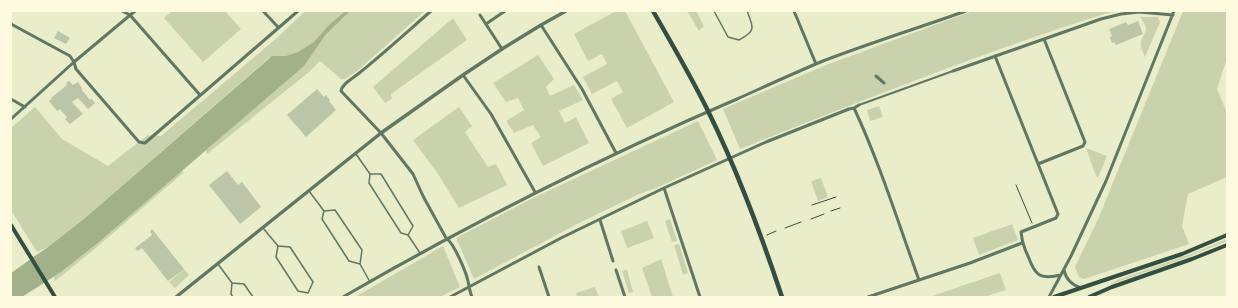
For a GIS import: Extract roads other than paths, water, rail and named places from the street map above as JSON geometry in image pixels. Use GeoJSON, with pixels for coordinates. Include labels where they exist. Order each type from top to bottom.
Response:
{"type":"FeatureCollection","features":[{"type":"Feature","properties":{"kind":"main road"},"geometry":{"type":"LineString","coordinates":[[653,11],[671,41],[708,111],[730,159],[762,238],[782,297]]}},
{"type":"Feature","properties":{"kind":"main road"},"geometry":{"type":"LineString","coordinates":[[11,225],[55,297]]}},
{"type":"Feature","properties":{"kind":"main road"},"geometry":{"type":"LineString","coordinates":[[1054,297],[1182,254],[1227,235]]}},
{"type":"Feature","properties":{"kind":"main road"},"geometry":{"type":"LineString","coordinates":[[1088,297],[1227,245]]}},
{"type":"Feature","properties":{"kind":"street"},"geometry":{"type":"LineString","coordinates":[[122,11],[130,15],[200,95]]}},
{"type":"Feature","properties":{"kind":"street"},"geometry":{"type":"LineString","coordinates":[[11,119],[74,62],[135,11]]}},
{"type":"Feature","properties":{"kind":"street"},"geometry":{"type":"LineString","coordinates":[[263,11],[278,27]]}},
{"type":"Feature","properties":{"kind":"street"},"geometry":{"type":"LineString","coordinates":[[11,24],[70,56],[76,69],[138,142],[145,143],[298,11]]}},
{"type":"Feature","properties":{"kind":"street"},"geometry":{"type":"LineString","coordinates":[[431,11],[367,67],[344,84],[341,91],[382,133],[413,174],[446,238],[455,248],[468,281],[468,287],[472,297]]}},
{"type":"Feature","properties":{"kind":"street"},"geometry":{"type":"LineString","coordinates":[[486,24],[505,11]]}},
{"type":"Feature","properties":{"kind":"street"},"geometry":{"type":"LineString","coordinates":[[176,297],[382,133],[502,49],[566,11]]}},
{"type":"Feature","properties":{"kind":"street"},"geometry":{"type":"LineString","coordinates":[[794,11],[816,64]]}},
{"type":"Feature","properties":{"kind":"street"},"geometry":{"type":"LineString","coordinates":[[344,297],[446,238],[535,192],[616,153],[816,64],[966,11]]}},
{"type":"Feature","properties":{"kind":"street"},"geometry":{"type":"LineString","coordinates":[[450,297],[534,252],[664,188],[766,142],[848,108],[854,108],[994,56],[1101,19],[1121,14],[1139,12],[1173,13],[1106,181],[1064,270],[1049,297]]}},
{"type":"Feature","properties":{"kind":"street"},"geometry":{"type":"LineString","coordinates":[[480,16],[502,49]]}},
{"type":"Feature","properties":{"kind":"street"},"geometry":{"type":"LineString","coordinates":[[541,25],[582,89],[616,153]]}},
{"type":"Feature","properties":{"kind":"street"},"geometry":{"type":"LineString","coordinates":[[1038,164],[1083,146],[1085,142],[1044,39]]}},
{"type":"Feature","properties":{"kind":"street"},"geometry":{"type":"LineString","coordinates":[[994,56],[1058,214],[1056,218],[1021,232],[1022,244],[1033,269],[1036,272],[1045,276],[1061,275]]}},
{"type":"Feature","properties":{"kind":"street"},"geometry":{"type":"LineString","coordinates":[[463,75],[491,114],[535,192]]}},
{"type":"Feature","properties":{"kind":"street"},"geometry":{"type":"LineString","coordinates":[[876,76],[884,83]]}},
{"type":"Feature","properties":{"kind":"street"},"geometry":{"type":"LineString","coordinates":[[11,99],[25,107]]}},
{"type":"Feature","properties":{"kind":"street"},"geometry":{"type":"LineString","coordinates":[[854,108],[866,133],[919,280]]}},
{"type":"Feature","properties":{"kind":"street"},"geometry":{"type":"LineString","coordinates":[[664,188],[700,297]]}},
{"type":"Feature","properties":{"kind":"street"},"geometry":{"type":"LineString","coordinates":[[600,220],[613,261]]}},
{"type":"Feature","properties":{"kind":"street"},"geometry":{"type":"LineString","coordinates":[[868,297],[1022,244]]}},
{"type":"Feature","properties":{"kind":"street"},"geometry":{"type":"LineString","coordinates":[[534,252],[536,258]]}},
{"type":"Feature","properties":{"kind":"street"},"geometry":{"type":"LineString","coordinates":[[539,267],[549,297]]}},
{"type":"Feature","properties":{"kind":"street"},"geometry":{"type":"LineString","coordinates":[[616,270],[625,297]]}},
{"type":"Feature","properties":{"kind":"street"},"geometry":{"type":"LineString","coordinates":[[1064,270],[1070,283],[1081,288]]}},
{"type":"Feature","properties":{"kind":"lane"},"geometry":{"type":"LineString","coordinates":[[714,11],[728,37],[739,40],[749,34],[752,30],[747,11]]}},
{"type":"Feature","properties":{"kind":"lane"},"geometry":{"type":"LineString","coordinates":[[356,154],[370,174],[369,183],[401,233],[408,235],[420,253]]}},
{"type":"Feature","properties":{"kind":"lane"},"geometry":{"type":"LineString","coordinates":[[370,174],[381,174],[413,226],[408,235]]}},
{"type":"Feature","properties":{"kind":"lane"},"geometry":{"type":"LineString","coordinates":[[309,191],[324,211]]}},
{"type":"Feature","properties":{"kind":"lane"},"geometry":{"type":"LineString","coordinates":[[324,211],[335,210],[362,250],[360,264],[370,282]]}},
{"type":"Feature","properties":{"kind":"lane"},"geometry":{"type":"LineString","coordinates":[[324,211],[322,219],[349,261],[360,264]]}},
{"type":"Feature","properties":{"kind":"lane"},"geometry":{"type":"LineString","coordinates":[[263,228],[278,246],[290,247],[313,282],[308,293]]}},
{"type":"Feature","properties":{"kind":"lane"},"geometry":{"type":"LineString","coordinates":[[278,246],[276,257],[298,291],[308,293]]}},
{"type":"Feature","properties":{"kind":"lane"},"geometry":{"type":"LineString","coordinates":[[218,264],[232,283],[231,294],[233,297]]}},
{"type":"Feature","properties":{"kind":"lane"},"geometry":{"type":"LineString","coordinates":[[232,283],[244,284],[253,297]]}},
{"type":"Feature","properties":{"kind":"lane"},"geometry":{"type":"LineString","coordinates":[[308,293],[310,297]]}}]}
